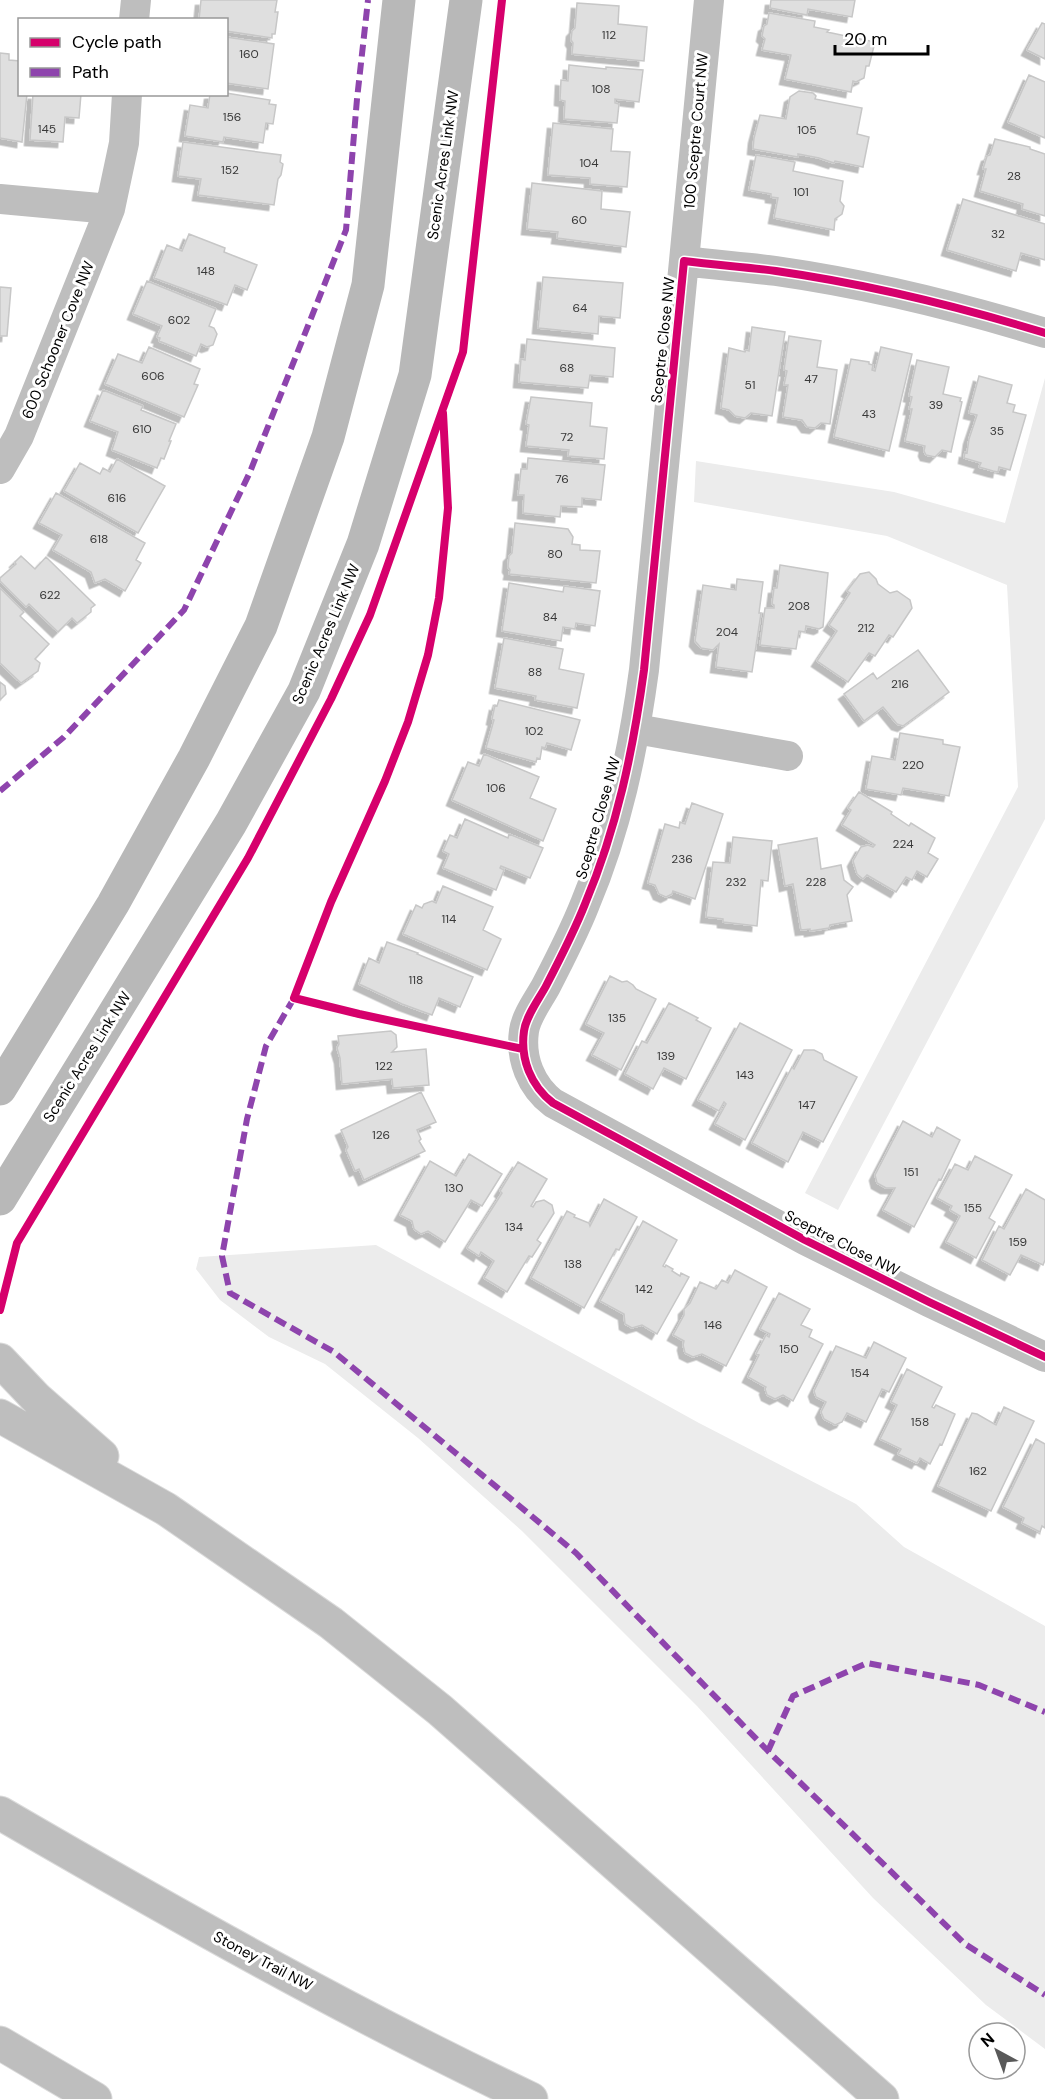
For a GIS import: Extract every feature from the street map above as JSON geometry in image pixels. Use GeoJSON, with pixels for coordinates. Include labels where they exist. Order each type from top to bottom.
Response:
{"type":"FeatureCollection","features":[{"type":"Feature","properties":{"kind":"highway"},"geometry":{"type":"LineString","coordinates":[[0,1360],[71,1431],[166,1509],[332,1623],[440,1710],[882,2099]]}},
{"type":"Feature","properties":{"kind":"highway"},"geometry":{"type":"LineString","coordinates":[[0,1416],[166,1509]]}},
{"type":"Feature","properties":{"kind":"highway","name":"Stoney Trail NW"},"geometry":{"type":"LineString","coordinates":[[0,1813],[226,1942],[456,2064],[531,2099]]}},
{"type":"Feature","properties":{"kind":"highway"},"geometry":{"type":"LineString","coordinates":[[0,2043],[94,2099]]}},
{"type":"Feature","properties":{"kind":"street"},"geometry":{"type":"LineString","coordinates":[[134,18],[136,0]]}},
{"type":"Feature","properties":{"kind":"street"},"geometry":{"type":"LineString","coordinates":[[0,1089],[113,904],[194,758],[261,626],[328,437],[368,285],[399,0]]}},
{"type":"Feature","properties":{"kind":"street","name":"Scenic Acres Link NW"},"geometry":{"type":"LineString","coordinates":[[0,1199],[237,813],[304,691],[363,544],[415,375],[466,0]]}},
{"type":"Feature","properties":{"kind":"street","name":"100 Sceptre Court NW"},"geometry":{"type":"LineString","coordinates":[[684,261],[710,0]]}},
{"type":"Feature","properties":{"kind":"street","name":"600 Schooner Cove NW"},"geometry":{"type":"LineString","coordinates":[[0,469],[19,436],[110,209],[124,142],[127,96]]}},
{"type":"Feature","properties":{"kind":"street"},"geometry":{"type":"LineString","coordinates":[[0,200],[110,209]]}},
{"type":"Feature","properties":{"kind":"street","name":"Sceptre Close NW"},"geometry":{"type":"LineString","coordinates":[[1045,333],[979,313],[887,292],[776,271],[684,261],[644,670],[636,729],[624,788],[585,904],[524,1029],[523,1049],[526,1065],[535,1083],[554,1103],[805,1240],[1045,1357]]}},
{"type":"Feature","properties":{"kind":"street"},"geometry":{"type":"LineString","coordinates":[[636,729],[788,756]]}},
{"type":"Feature","properties":{"kind":"shaded area"},"geometry":{"type":"Polygon","coordinates":[[[1045,378],[1045,819],[838,1210],[805,1193],[1018,787],[1007,585],[887,536],[694,502],[696,461],[894,492],[1005,523],[1045,378]]]}},
{"type":"Feature","properties":{"kind":"shaded area"},"geometry":{"type":"Polygon","coordinates":[[[376,1245],[699,1423],[856,1504],[904,1547],[1045,1626],[1045,2049],[1027,2036],[1027,2021],[1007,2021],[986,2005],[873,1898],[697,1706],[522,1531],[418,1438],[325,1364],[269,1337],[220,1300],[196,1269],[199,1257],[376,1245]]]}},
{"type":"Feature","properties":{"kind":"building"},"geometry":{"type":"Polygon","coordinates":[[[201,0],[277,0],[275,12],[278,12],[275,34],[272,34],[272,38],[228,31],[228,18],[199,18],[201,0]]]}},
{"type":"Feature","properties":{"kind":"building"},"geometry":{"type":"Polygon","coordinates":[[[771,0],[855,0],[852,17],[808,9],[807,15],[770,8],[771,0]]]}},
{"type":"Feature","properties":{"kind":"building"},"geometry":{"type":"Polygon","coordinates":[[[577,3],[619,6],[618,24],[647,27],[644,61],[572,54],[571,40],[572,31],[575,28],[577,3]]]}},
{"type":"Feature","properties":{"kind":"building"},"geometry":{"type":"Polygon","coordinates":[[[769,13],[815,21],[814,27],[829,30],[827,32],[875,42],[864,78],[853,81],[851,92],[785,79],[791,55],[762,50],[765,39],[762,36],[769,13]]]}},
{"type":"Feature","properties":{"kind":"building"},"geometry":{"type":"Polygon","coordinates":[[[1042,23],[1045,24],[1045,59],[1027,50],[1042,23]]]}},
{"type":"Feature","properties":{"kind":"building"},"geometry":{"type":"Polygon","coordinates":[[[228,37],[274,44],[268,89],[228,83],[228,37]]]}},
{"type":"Feature","properties":{"kind":"building"},"geometry":{"type":"Polygon","coordinates":[[[0,53],[9,54],[9,60],[18,61],[18,96],[27,96],[22,142],[0,138],[0,53]]]}},
{"type":"Feature","properties":{"kind":"building"},"geometry":{"type":"Polygon","coordinates":[[[569,65],[643,70],[639,102],[615,99],[615,103],[619,104],[617,123],[564,119],[565,101],[560,100],[561,80],[568,81],[569,65]]]}},
{"type":"Feature","properties":{"kind":"building"},"geometry":{"type":"Polygon","coordinates":[[[1029,75],[1045,82],[1045,138],[1008,122],[1029,75]]]}},
{"type":"Feature","properties":{"kind":"building"},"geometry":{"type":"Polygon","coordinates":[[[799,91],[813,93],[816,96],[815,99],[862,108],[857,134],[869,137],[863,167],[798,154],[798,157],[753,149],[760,115],[786,119],[790,97],[799,91]]]}},
{"type":"Feature","properties":{"kind":"building"},"geometry":{"type":"Polygon","coordinates":[[[228,93],[270,100],[269,104],[276,105],[273,124],[266,123],[263,143],[224,137],[223,142],[185,136],[190,105],[208,108],[210,96],[228,96],[228,93]]]}},
{"type":"Feature","properties":{"kind":"building"},"geometry":{"type":"Polygon","coordinates":[[[33,96],[81,96],[79,118],[65,117],[63,142],[30,140],[33,96]]]}},
{"type":"Feature","properties":{"kind":"building"},"geometry":{"type":"Polygon","coordinates":[[[553,123],[613,129],[611,151],[630,152],[627,187],[590,184],[590,178],[548,175],[553,123]]]}},
{"type":"Feature","properties":{"kind":"building"},"geometry":{"type":"Polygon","coordinates":[[[995,139],[1030,147],[1030,149],[1045,154],[1045,216],[1022,209],[1023,204],[980,191],[986,169],[983,169],[995,139]]]}},
{"type":"Feature","properties":{"kind":"building"},"geometry":{"type":"Polygon","coordinates":[[[183,142],[281,155],[280,162],[283,164],[274,205],[198,195],[201,179],[178,176],[183,142]]]}},
{"type":"Feature","properties":{"kind":"building"},"geometry":{"type":"Polygon","coordinates":[[[756,155],[795,162],[793,171],[843,181],[840,201],[844,206],[842,214],[835,219],[834,230],[774,218],[778,198],[771,197],[771,194],[749,190],[756,155]]]}},
{"type":"Feature","properties":{"kind":"building"},"geometry":{"type":"Polygon","coordinates":[[[532,183],[602,191],[601,209],[630,212],[626,247],[557,238],[558,232],[527,229],[532,183]]]}},
{"type":"Feature","properties":{"kind":"building"},"geometry":{"type":"Polygon","coordinates":[[[963,199],[1045,224],[1045,260],[1021,253],[1016,271],[947,250],[963,199]]]}},
{"type":"Feature","properties":{"kind":"building"},"geometry":{"type":"Polygon","coordinates":[[[189,234],[225,248],[224,252],[257,265],[247,290],[235,285],[227,305],[154,278],[167,245],[182,251],[189,234]]]}},
{"type":"Feature","properties":{"kind":"building"},"geometry":{"type":"Polygon","coordinates":[[[543,277],[623,283],[620,318],[599,316],[598,334],[538,328],[543,277]]]}},
{"type":"Feature","properties":{"kind":"building"},"geometry":{"type":"Polygon","coordinates":[[[147,281],[216,309],[209,326],[214,328],[217,334],[213,345],[207,347],[201,344],[196,356],[159,341],[160,338],[157,337],[162,326],[133,314],[147,281]]]}},
{"type":"Feature","properties":{"kind":"building"},"geometry":{"type":"Polygon","coordinates":[[[0,287],[11,288],[7,336],[0,336],[0,287]]]}},
{"type":"Feature","properties":{"kind":"building"},"geometry":{"type":"Polygon","coordinates":[[[752,327],[785,332],[772,416],[751,413],[745,418],[735,416],[729,410],[721,408],[729,348],[749,351],[752,327]]]}},
{"type":"Feature","properties":{"kind":"building"},"geometry":{"type":"Polygon","coordinates":[[[789,336],[821,341],[817,367],[837,370],[830,424],[821,423],[815,428],[807,427],[802,420],[783,417],[788,385],[784,385],[787,371],[784,370],[789,336]]]}},
{"type":"Feature","properties":{"kind":"building"},"geometry":{"type":"Polygon","coordinates":[[[527,339],[615,348],[613,377],[590,375],[588,388],[519,382],[521,359],[525,360],[527,339]]]}},
{"type":"Feature","properties":{"kind":"building"},"geometry":{"type":"Polygon","coordinates":[[[149,347],[200,369],[194,384],[198,385],[184,417],[105,384],[118,354],[142,363],[149,347]]]}},
{"type":"Feature","properties":{"kind":"building"},"geometry":{"type":"Polygon","coordinates":[[[881,347],[912,354],[889,451],[834,437],[851,359],[869,362],[873,365],[872,370],[875,371],[881,347]]]}},
{"type":"Feature","properties":{"kind":"building"},"geometry":{"type":"Polygon","coordinates":[[[917,360],[949,367],[943,394],[961,398],[962,402],[951,452],[942,450],[935,457],[926,455],[925,446],[905,441],[912,409],[909,409],[912,397],[909,396],[917,360]]]}},
{"type":"Feature","properties":{"kind":"building"},"geometry":{"type":"Polygon","coordinates":[[[979,376],[1012,385],[1007,403],[1015,405],[1013,412],[1026,415],[1010,470],[999,467],[998,472],[993,471],[979,467],[981,463],[964,458],[977,415],[969,413],[979,376]]]}},
{"type":"Feature","properties":{"kind":"building"},"geometry":{"type":"Polygon","coordinates":[[[103,390],[143,406],[141,410],[176,424],[164,459],[161,458],[157,468],[112,450],[118,432],[90,421],[103,390]]]}},
{"type":"Feature","properties":{"kind":"building"},"geometry":{"type":"Polygon","coordinates":[[[531,397],[592,403],[590,426],[607,428],[604,459],[568,456],[569,450],[526,446],[529,425],[526,424],[531,397]]]}},
{"type":"Feature","properties":{"kind":"building"},"geometry":{"type":"Polygon","coordinates":[[[528,458],[605,465],[601,500],[582,498],[582,507],[561,506],[560,517],[523,513],[524,495],[518,495],[521,469],[527,469],[528,458]]]}},
{"type":"Feature","properties":{"kind":"building"},"geometry":{"type":"Polygon","coordinates":[[[117,459],[165,486],[138,533],[64,491],[80,463],[100,474],[103,468],[110,472],[117,459]]]}},
{"type":"Feature","properties":{"kind":"building"},"geometry":{"type":"Polygon","coordinates":[[[56,493],[145,543],[136,560],[141,563],[125,591],[105,579],[95,583],[91,572],[53,550],[62,535],[39,523],[56,493]]]}},
{"type":"Feature","properties":{"kind":"building"},"geometry":{"type":"Polygon","coordinates":[[[515,523],[568,529],[573,537],[572,544],[580,545],[580,550],[600,551],[596,583],[509,574],[509,556],[512,553],[515,523]]]}},
{"type":"Feature","properties":{"kind":"building"},"geometry":{"type":"Polygon","coordinates":[[[21,556],[35,569],[46,557],[95,605],[91,608],[91,612],[77,623],[72,618],[58,632],[29,604],[26,607],[0,581],[0,578],[16,564],[15,562],[21,556]]]}},
{"type":"Feature","properties":{"kind":"building"},"geometry":{"type":"Polygon","coordinates":[[[780,565],[828,573],[823,627],[819,629],[806,626],[805,632],[799,631],[796,649],[760,645],[765,608],[774,608],[772,604],[774,588],[777,588],[780,565]]]}},
{"type":"Feature","properties":{"kind":"building"},"geometry":{"type":"Polygon","coordinates":[[[869,572],[878,584],[890,593],[897,591],[910,600],[912,608],[893,637],[889,635],[875,656],[869,653],[848,682],[817,661],[837,631],[829,625],[850,593],[847,591],[860,574],[869,572]]]}},
{"type":"Feature","properties":{"kind":"building"},"geometry":{"type":"Polygon","coordinates":[[[737,579],[763,582],[752,672],[716,667],[719,644],[713,650],[701,648],[695,641],[703,585],[736,590],[737,579]]]}},
{"type":"Feature","properties":{"kind":"building"},"geometry":{"type":"Polygon","coordinates":[[[509,583],[563,592],[564,586],[600,591],[595,626],[576,623],[575,629],[563,627],[561,641],[502,631],[509,583]]]}},
{"type":"Feature","properties":{"kind":"building"},"geometry":{"type":"Polygon","coordinates":[[[0,588],[24,612],[20,616],[49,644],[35,659],[40,663],[38,671],[21,683],[0,663],[0,588]]]}},
{"type":"Feature","properties":{"kind":"building"},"geometry":{"type":"Polygon","coordinates":[[[504,638],[563,649],[559,669],[584,674],[577,708],[535,700],[536,696],[495,688],[504,638]]]}},
{"type":"Feature","properties":{"kind":"building"},"geometry":{"type":"Polygon","coordinates":[[[918,650],[949,692],[903,726],[897,724],[883,707],[864,721],[844,694],[873,673],[877,679],[918,650]]]}},
{"type":"Feature","properties":{"kind":"building"},"geometry":{"type":"Polygon","coordinates":[[[0,682],[5,686],[6,694],[0,700],[0,682]]]}},
{"type":"Feature","properties":{"kind":"building"},"geometry":{"type":"Polygon","coordinates":[[[499,700],[580,720],[571,750],[547,743],[545,748],[542,747],[540,759],[537,758],[536,762],[486,748],[494,720],[492,719],[495,705],[497,706],[499,700]]]}},
{"type":"Feature","properties":{"kind":"building"},"geometry":{"type":"Polygon","coordinates":[[[900,733],[943,740],[943,744],[960,747],[949,796],[903,788],[901,795],[866,789],[872,756],[895,760],[900,733]]]}},
{"type":"Feature","properties":{"kind":"building"},"geometry":{"type":"Polygon","coordinates":[[[484,754],[539,777],[530,798],[556,809],[543,841],[452,800],[468,762],[479,766],[484,754]]]}},
{"type":"Feature","properties":{"kind":"building"},"geometry":{"type":"Polygon","coordinates":[[[859,792],[892,812],[891,814],[909,826],[911,823],[935,838],[928,853],[938,859],[927,877],[917,871],[912,880],[906,877],[896,892],[867,875],[863,879],[857,874],[853,861],[861,847],[875,845],[842,825],[851,810],[848,808],[859,792]]]}},
{"type":"Feature","properties":{"kind":"building"},"geometry":{"type":"Polygon","coordinates":[[[692,803],[723,814],[695,899],[673,891],[666,897],[659,894],[655,885],[648,883],[665,824],[679,828],[680,822],[685,824],[692,803]]]}},
{"type":"Feature","properties":{"kind":"building"},"geometry":{"type":"Polygon","coordinates":[[[465,819],[508,838],[509,834],[543,848],[530,878],[501,866],[500,868],[504,870],[496,890],[443,868],[449,854],[443,851],[450,835],[457,838],[465,819]]]}},
{"type":"Feature","properties":{"kind":"building"},"geometry":{"type":"Polygon","coordinates":[[[733,837],[772,841],[768,881],[761,880],[757,926],[723,922],[723,919],[706,917],[713,862],[730,863],[733,837]]]}},
{"type":"Feature","properties":{"kind":"building"},"geometry":{"type":"Polygon","coordinates":[[[817,838],[821,869],[841,865],[844,880],[853,887],[847,895],[852,921],[830,925],[829,928],[801,930],[793,884],[785,886],[778,845],[817,838]]]}},
{"type":"Feature","properties":{"kind":"building"},"geometry":{"type":"Polygon","coordinates":[[[443,886],[493,907],[483,930],[501,939],[487,970],[403,934],[416,905],[422,908],[424,904],[432,901],[436,903],[443,886]]]}},
{"type":"Feature","properties":{"kind":"building"},"geometry":{"type":"Polygon","coordinates":[[[387,942],[473,977],[460,1007],[439,998],[432,1015],[359,984],[369,958],[379,963],[387,942]]]}},
{"type":"Feature","properties":{"kind":"building"},"geometry":{"type":"Polygon","coordinates":[[[610,976],[622,982],[627,981],[636,989],[656,999],[621,1070],[592,1055],[604,1033],[586,1024],[610,976]]]}},
{"type":"Feature","properties":{"kind":"building"},"geometry":{"type":"Polygon","coordinates":[[[669,1003],[698,1018],[696,1020],[711,1028],[686,1079],[664,1068],[653,1089],[625,1074],[642,1041],[647,1043],[669,1003]]]}},
{"type":"Feature","properties":{"kind":"building"},"geometry":{"type":"Polygon","coordinates":[[[740,1023],[792,1050],[745,1140],[715,1124],[726,1104],[724,1102],[719,1111],[698,1100],[740,1023]]]}},
{"type":"Feature","properties":{"kind":"building"},"geometry":{"type":"Polygon","coordinates":[[[391,1031],[396,1035],[397,1047],[392,1052],[426,1049],[429,1085],[393,1088],[392,1079],[342,1084],[337,1048],[338,1036],[391,1031]]]}},
{"type":"Feature","properties":{"kind":"building"},"geometry":{"type":"Polygon","coordinates":[[[804,1050],[814,1050],[822,1054],[824,1060],[857,1077],[823,1142],[803,1132],[788,1162],[752,1143],[792,1067],[794,1069],[804,1050]]]}},
{"type":"Feature","properties":{"kind":"building"},"geometry":{"type":"Polygon","coordinates":[[[421,1092],[436,1122],[417,1130],[421,1139],[419,1141],[425,1151],[364,1180],[359,1169],[355,1171],[341,1130],[421,1092]]]}},
{"type":"Feature","properties":{"kind":"building"},"geometry":{"type":"Polygon","coordinates":[[[903,1121],[932,1137],[937,1127],[960,1140],[941,1180],[939,1179],[914,1227],[883,1210],[895,1188],[886,1188],[877,1183],[875,1175],[903,1121]]]}},
{"type":"Feature","properties":{"kind":"building"},"geometry":{"type":"Polygon","coordinates":[[[469,1154],[502,1174],[482,1206],[471,1200],[445,1242],[428,1231],[421,1234],[414,1229],[412,1221],[400,1215],[430,1161],[456,1176],[469,1154]]]}},
{"type":"Feature","properties":{"kind":"building"},"geometry":{"type":"Polygon","coordinates":[[[975,1156],[1012,1175],[989,1218],[995,1222],[976,1258],[946,1242],[960,1216],[950,1210],[952,1206],[937,1198],[955,1164],[968,1170],[975,1156]]]}},
{"type":"Feature","properties":{"kind":"building"},"geometry":{"type":"Polygon","coordinates":[[[518,1162],[547,1179],[531,1206],[544,1200],[552,1205],[554,1213],[537,1240],[541,1243],[532,1257],[529,1256],[507,1292],[484,1278],[494,1261],[481,1252],[479,1256],[467,1248],[502,1193],[500,1191],[518,1162]]]}},
{"type":"Feature","properties":{"kind":"building"},"geometry":{"type":"Polygon","coordinates":[[[1026,1189],[1045,1200],[1045,1260],[1043,1265],[1021,1255],[1010,1275],[982,1260],[999,1226],[1004,1229],[1026,1189]]]}},
{"type":"Feature","properties":{"kind":"building"},"geometry":{"type":"Polygon","coordinates":[[[604,1199],[637,1217],[619,1250],[616,1249],[584,1308],[531,1278],[567,1211],[575,1215],[574,1217],[589,1223],[590,1226],[604,1199]]]}},
{"type":"Feature","properties":{"kind":"building"},"geometry":{"type":"Polygon","coordinates":[[[643,1221],[677,1240],[663,1266],[666,1265],[673,1269],[672,1271],[680,1276],[681,1273],[689,1277],[657,1334],[642,1325],[632,1328],[625,1324],[624,1314],[600,1301],[643,1221]]]}},
{"type":"Feature","properties":{"kind":"building"},"geometry":{"type":"Polygon","coordinates":[[[735,1270],[767,1287],[726,1366],[702,1354],[693,1357],[685,1353],[684,1341],[673,1335],[684,1315],[684,1309],[690,1303],[700,1282],[716,1289],[722,1280],[728,1283],[735,1270]]]}},
{"type":"Feature","properties":{"kind":"building"},"geometry":{"type":"Polygon","coordinates":[[[779,1293],[810,1309],[801,1325],[812,1330],[809,1337],[823,1344],[793,1401],[783,1395],[775,1399],[767,1395],[766,1387],[748,1377],[759,1355],[756,1354],[766,1335],[769,1337],[770,1334],[760,1329],[779,1293]]]}},
{"type":"Feature","properties":{"kind":"building"},"geometry":{"type":"Polygon","coordinates":[[[874,1342],[906,1358],[889,1392],[882,1389],[866,1422],[847,1413],[842,1422],[835,1425],[824,1419],[821,1412],[826,1402],[816,1397],[814,1391],[836,1346],[866,1358],[874,1342]]]}},
{"type":"Feature","properties":{"kind":"building"},"geometry":{"type":"Polygon","coordinates":[[[907,1369],[942,1387],[932,1407],[936,1405],[955,1414],[942,1445],[940,1444],[930,1464],[920,1458],[917,1463],[898,1454],[901,1449],[880,1439],[897,1405],[891,1402],[907,1369]]]}},
{"type":"Feature","properties":{"kind":"building"},"geometry":{"type":"Polygon","coordinates":[[[1004,1407],[1034,1421],[991,1511],[938,1486],[972,1413],[996,1425],[1004,1407]]]}},
{"type":"Feature","properties":{"kind":"building"},"geometry":{"type":"Polygon","coordinates":[[[1036,1439],[1045,1444],[1045,1528],[1042,1526],[1040,1532],[1022,1523],[1024,1518],[1003,1507],[1036,1439]]]}},
{"type":"Feature","properties":{"kind":"marked path"},"geometry":{"type":"LineString","coordinates":[[0,791],[64,737],[184,610],[250,472],[346,230],[368,0]]}},
{"type":"Feature","properties":{"kind":"marked path"},"geometry":{"type":"LineString","coordinates":[[294,998],[266,1046],[247,1119],[222,1256],[230,1293],[334,1352],[576,1553],[768,1751],[965,1944],[1045,1995]]}},
{"type":"Feature","properties":{"kind":"marked path"},"geometry":{"type":"LineString","coordinates":[[768,1751],[793,1696],[867,1663],[979,1685],[1045,1712]]}},
{"type":"Feature","properties":{"kind":"cycle path"},"geometry":{"type":"LineString","coordinates":[[0,1310],[17,1243],[248,858],[331,699],[370,615],[463,352],[502,0]]}},
{"type":"Feature","properties":{"kind":"cycle path"},"geometry":{"type":"LineString","coordinates":[[1045,333],[945,305],[844,282],[776,271],[684,261],[644,670],[629,760],[615,818],[596,875],[567,945],[527,1019],[523,1041],[526,1062],[533,1080],[553,1103],[805,1240],[1045,1357]]}},
{"type":"Feature","properties":{"kind":"cycle path"},"geometry":{"type":"LineString","coordinates":[[443,413],[448,508],[439,598],[428,655],[408,722],[385,781],[331,902],[294,998],[523,1049]]}}]}
